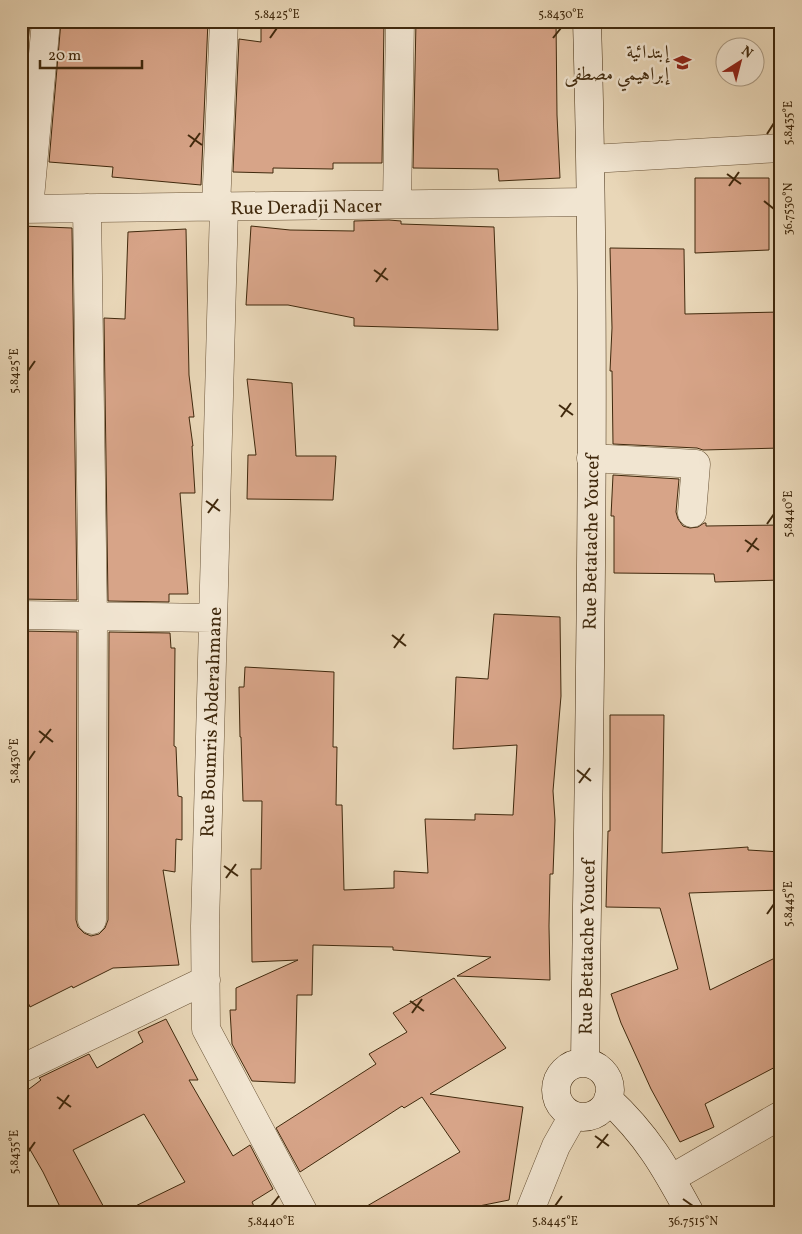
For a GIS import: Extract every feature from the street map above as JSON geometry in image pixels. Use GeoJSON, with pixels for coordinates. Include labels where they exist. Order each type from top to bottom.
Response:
{"type":"FeatureCollection","features":[{"type":"Feature","properties":{"kind":"street"},"geometry":{"type":"LineString","coordinates":[[25,209],[46,21]]}},
{"type":"Feature","properties":{"kind":"street","name":"Rue Boumris Abderahmane"},"geometry":{"type":"LineString","coordinates":[[224,21],[213,618],[205,926],[206,1029],[304,1213]]}},
{"type":"Feature","properties":{"kind":"street"},"geometry":{"type":"LineString","coordinates":[[397,204],[400,21]]}},
{"type":"Feature","properties":{"kind":"street","name":"Rue Betatache Youcef"},"geometry":{"type":"LineString","coordinates":[[585,1064],[591,458],[591,158],[587,21]]}},
{"type":"Feature","properties":{"kind":"street"},"geometry":{"type":"LineString","coordinates":[[591,158],[781,148]]}},
{"type":"Feature","properties":{"kind":"street","name":"Rue Deradji Nacer"},"geometry":{"type":"LineString","coordinates":[[25,209],[590,202]]}},
{"type":"Feature","properties":{"kind":"street"},"geometry":{"type":"LineString","coordinates":[[87,208],[93,616],[92,920]]}},
{"type":"Feature","properties":{"kind":"street"},"geometry":{"type":"LineString","coordinates":[[591,458],[696,464],[692,513]]}},
{"type":"Feature","properties":{"kind":"street"},"geometry":{"type":"LineString","coordinates":[[21,615],[213,618]]}},
{"type":"Feature","properties":{"kind":"street"},"geometry":{"type":"LineString","coordinates":[[21,1069],[206,980]]}},
{"type":"Feature","properties":{"kind":"street"},"geometry":{"type":"LineString","coordinates":[[575,1064],[594,1066],[602,1072],[607,1080],[610,1089],[608,1099],[603,1108],[594,1115],[584,1118],[573,1116],[565,1111],[559,1103],[556,1094],[556,1084],[567,1068],[575,1064]]}},
{"type":"Feature","properties":{"kind":"street"},"geometry":{"type":"LineString","coordinates":[[608,1099],[644,1136],[659,1156],[690,1213]]}},
{"type":"Feature","properties":{"kind":"street"},"geometry":{"type":"LineString","coordinates":[[529,1213],[556,1146],[573,1116]]}},
{"type":"Feature","properties":{"kind":"street"},"geometry":{"type":"LineString","coordinates":[[672,1178],[781,1116]]}},
{"type":"Feature","properties":{"kind":"building"},"geometry":{"type":"Polygon","coordinates":[[[21,21],[30,21],[21,121],[21,21]]]}},
{"type":"Feature","properties":{"kind":"building"},"geometry":{"type":"Polygon","coordinates":[[[61,21],[208,21],[201,185],[112,177],[113,167],[49,162],[61,21]]]}},
{"type":"Feature","properties":{"kind":"building"},"geometry":{"type":"Polygon","coordinates":[[[261,21],[384,21],[382,163],[333,163],[333,169],[273,168],[273,173],[233,172],[239,39],[261,42],[261,21]]]}},
{"type":"Feature","properties":{"kind":"building"},"geometry":{"type":"Polygon","coordinates":[[[416,21],[556,21],[560,178],[499,181],[498,169],[413,168],[416,21]]]}},
{"type":"Feature","properties":{"kind":"building"},"geometry":{"type":"Polygon","coordinates":[[[695,178],[769,178],[769,250],[695,253],[695,178]]]}},
{"type":"Feature","properties":{"kind":"building"},"geometry":{"type":"Polygon","coordinates":[[[354,221],[401,221],[401,224],[494,227],[498,330],[354,326],[354,318],[288,305],[246,305],[251,226],[290,230],[354,231],[354,221]]]}},
{"type":"Feature","properties":{"kind":"building"},"geometry":{"type":"Polygon","coordinates":[[[21,226],[72,228],[77,600],[21,599],[21,484],[26,484],[27,480],[28,417],[23,418],[25,357],[27,357],[28,295],[26,266],[21,266],[21,226]]]}},
{"type":"Feature","properties":{"kind":"building"},"geometry":{"type":"Polygon","coordinates":[[[186,229],[189,375],[194,417],[189,417],[193,446],[195,493],[180,493],[188,594],[169,594],[169,602],[108,601],[104,318],[125,319],[128,232],[186,229]]]}},
{"type":"Feature","properties":{"kind":"building"},"geometry":{"type":"Polygon","coordinates":[[[610,248],[684,249],[685,314],[781,312],[781,448],[703,450],[697,448],[613,444],[612,371],[610,371],[612,328],[610,248]]]}},
{"type":"Feature","properties":{"kind":"building"},"geometry":{"type":"Polygon","coordinates":[[[247,379],[292,383],[296,456],[336,456],[333,500],[247,499],[248,455],[256,455],[247,379]]]}},
{"type":"Feature","properties":{"kind":"building"},"geometry":{"type":"Polygon","coordinates":[[[613,475],[679,479],[676,512],[683,526],[690,528],[698,527],[704,523],[706,523],[706,526],[781,525],[781,580],[715,582],[714,574],[614,573],[614,516],[611,516],[613,475]]]}},
{"type":"Feature","properties":{"kind":"building"},"geometry":{"type":"Polygon","coordinates":[[[494,614],[560,617],[561,696],[553,791],[555,820],[553,874],[550,874],[550,980],[457,976],[491,957],[393,950],[393,947],[313,945],[312,995],[297,995],[295,1083],[252,1081],[232,1044],[230,1010],[236,1010],[236,988],[298,960],[252,962],[251,869],[261,869],[262,801],[243,801],[239,687],[244,687],[245,667],[334,672],[333,747],[337,747],[336,805],[342,805],[344,890],[394,888],[394,871],[428,873],[425,819],[475,820],[475,814],[513,815],[517,745],[453,749],[456,677],[488,679],[494,614]]]}},
{"type":"Feature","properties":{"kind":"building"},"geometry":{"type":"Polygon","coordinates":[[[21,631],[77,632],[76,920],[78,927],[84,933],[91,936],[99,934],[105,928],[108,920],[109,632],[170,633],[171,648],[175,648],[174,746],[176,747],[178,796],[182,797],[182,840],[176,839],[175,872],[163,870],[179,965],[113,968],[30,1007],[21,986],[21,631]]]}},
{"type":"Feature","properties":{"kind":"building"},"geometry":{"type":"Polygon","coordinates":[[[610,715],[664,715],[662,853],[748,847],[748,850],[781,852],[781,890],[689,893],[710,990],[781,955],[781,1064],[705,1104],[714,1127],[680,1142],[651,1089],[621,1023],[611,994],[678,969],[660,908],[606,907],[608,831],[610,831],[610,715]]]}},
{"type":"Feature","properties":{"kind":"building"},"geometry":{"type":"Polygon","coordinates":[[[454,978],[506,1048],[430,1094],[523,1107],[509,1200],[469,1208],[471,1213],[355,1213],[460,1152],[422,1097],[404,1108],[402,1106],[300,1172],[276,1128],[376,1064],[369,1054],[407,1032],[393,1013],[454,978]]]}},
{"type":"Feature","properties":{"kind":"building"},"geometry":{"type":"Polygon","coordinates":[[[166,1019],[198,1080],[189,1080],[233,1156],[250,1145],[273,1189],[252,1202],[257,1213],[121,1213],[185,1182],[144,1114],[73,1150],[107,1213],[63,1213],[43,1172],[21,1134],[21,1095],[41,1080],[39,1078],[89,1054],[97,1068],[143,1042],[138,1032],[166,1019]]]}},
{"type":"Feature","properties":{"kind":"place","name":"إبتدائية إبراهيمي مصطفى"},"geometry":{"type":"Point","coordinates":[683,62]}}]}
